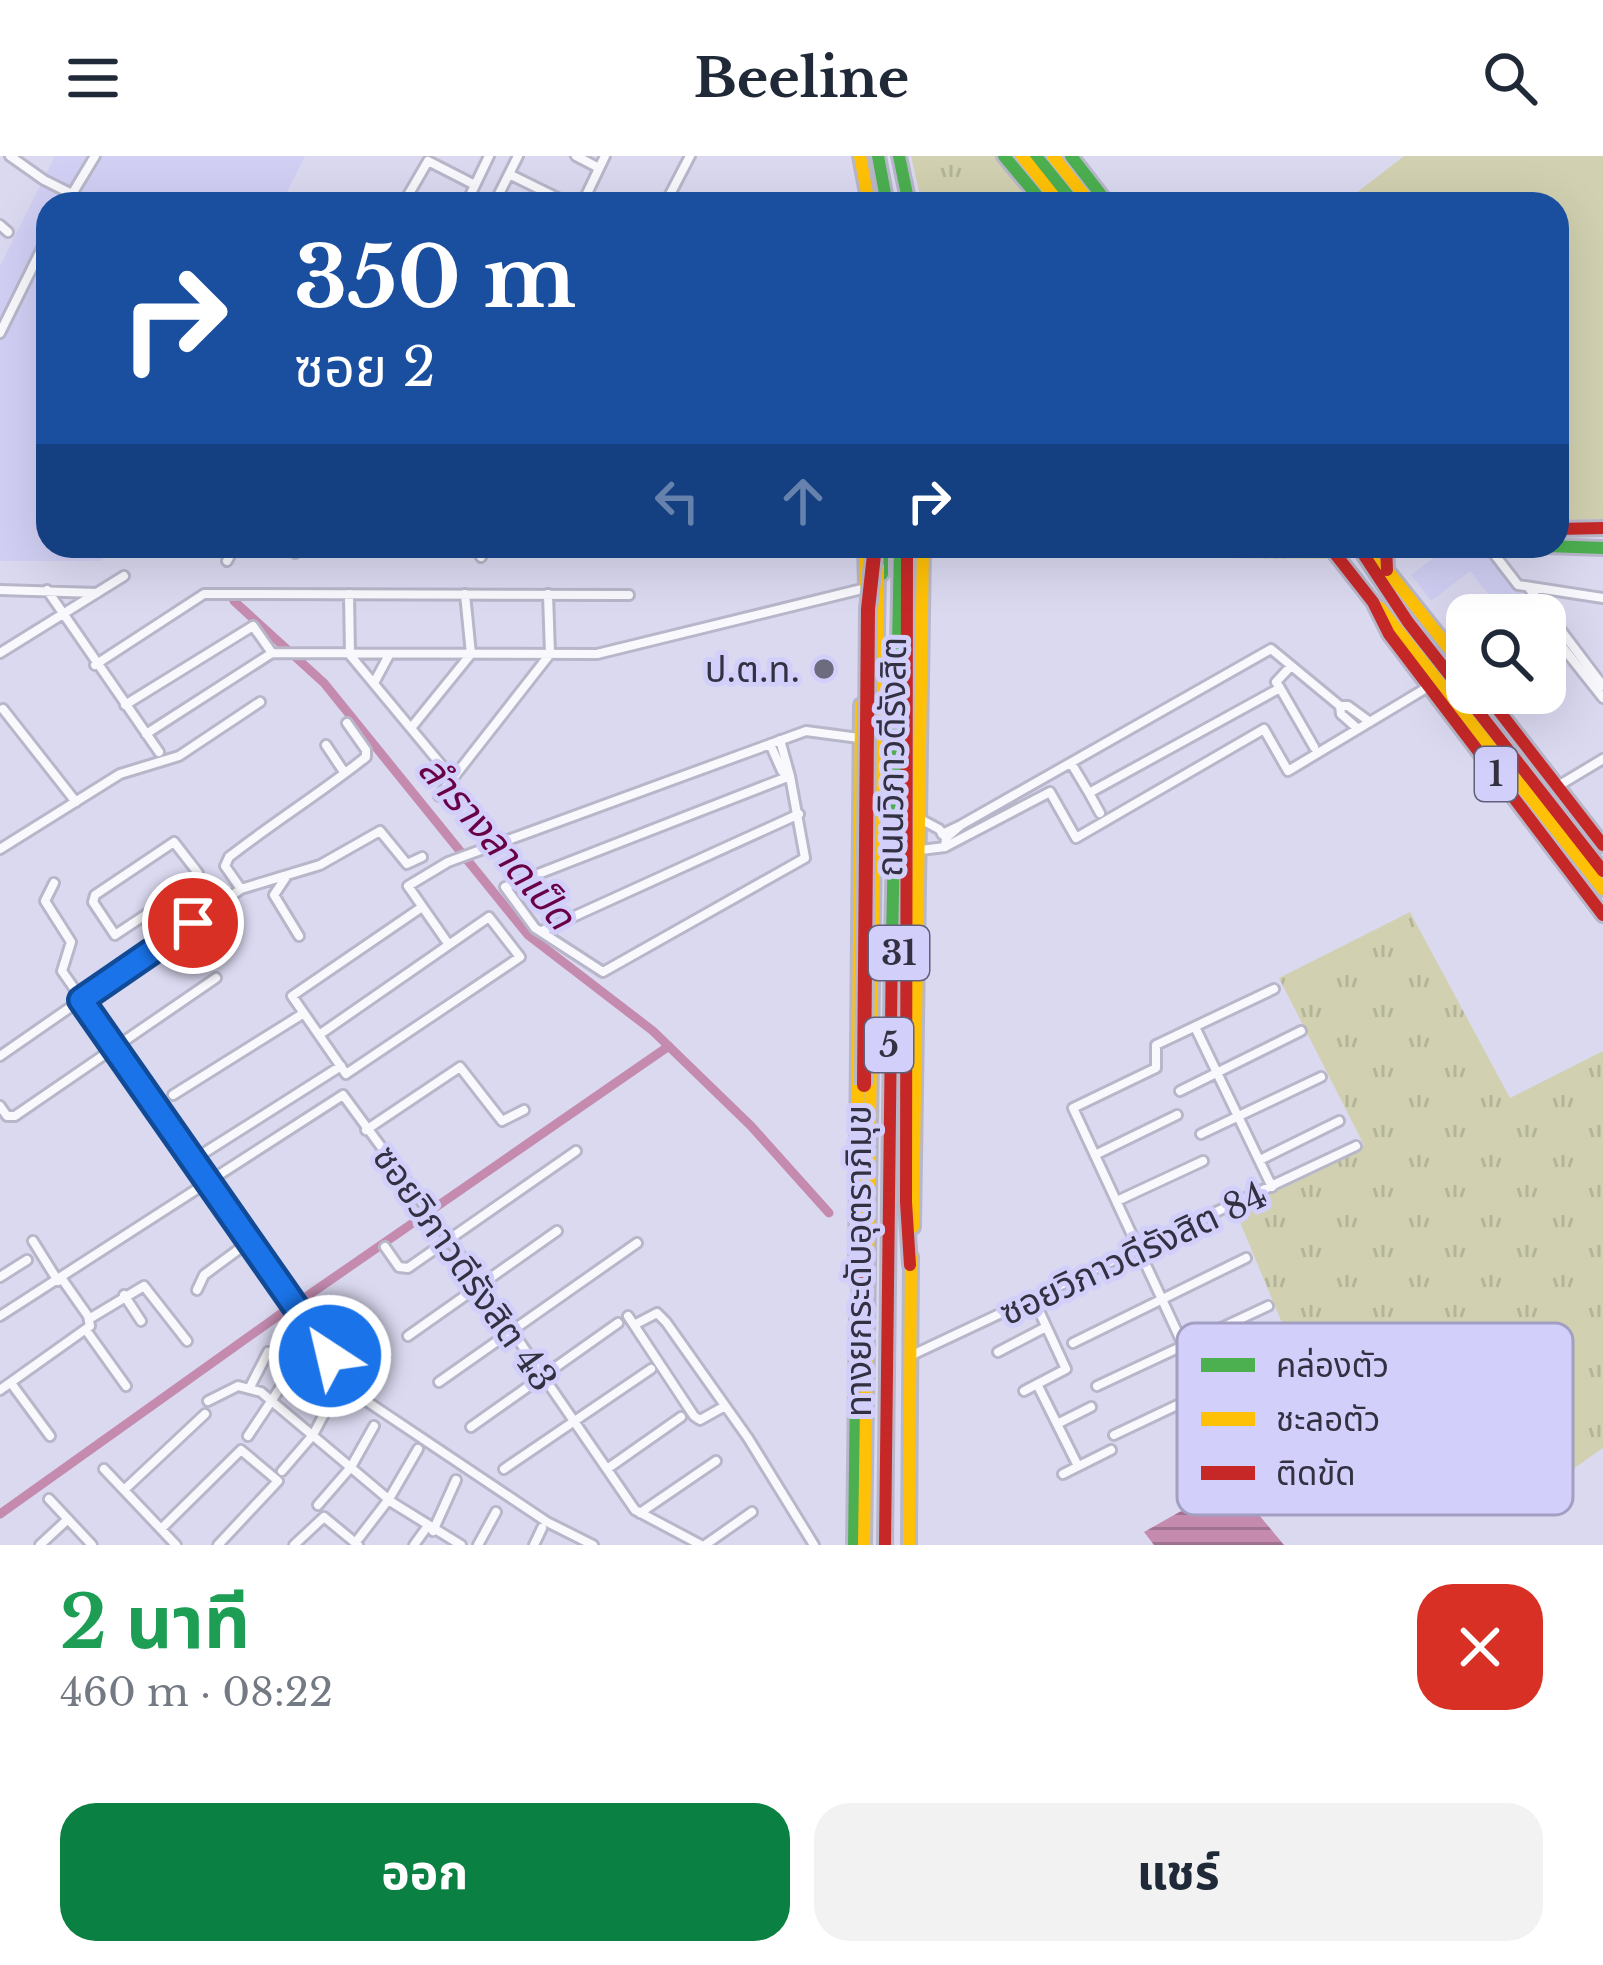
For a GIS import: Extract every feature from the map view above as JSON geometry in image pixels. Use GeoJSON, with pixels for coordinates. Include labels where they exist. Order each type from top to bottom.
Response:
{"type":"FeatureCollection","features":[{"type":"Feature","properties":{"kind":"main road"},"geometry":{"type":"LineString","coordinates":[[856,156],[863,192]]}},
{"type":"Feature","properties":{"kind":"main road"},"geometry":{"type":"LineString","coordinates":[[882,156],[889,192]]}},
{"type":"Feature","properties":{"kind":"main road"},"geometry":{"type":"LineString","coordinates":[[899,156],[906,192]]}},
{"type":"Feature","properties":{"kind":"main road"},"geometry":{"type":"LineString","coordinates":[[1004,156],[1034,192]]}},
{"type":"Feature","properties":{"kind":"main road"},"geometry":{"type":"LineString","coordinates":[[1022,156],[1050,192]]}},
{"type":"Feature","properties":{"kind":"main road"},"geometry":{"type":"LineString","coordinates":[[1036,156],[1065,192]]}},
{"type":"Feature","properties":{"kind":"main road"},"geometry":{"type":"LineString","coordinates":[[1053,156],[1081,192]]}},
{"type":"Feature","properties":{"kind":"main road"},"geometry":{"type":"LineString","coordinates":[[1071,156],[1099,192]]}},
{"type":"Feature","properties":{"kind":"main road"},"geometry":{"type":"LineString","coordinates":[[1569,529],[1603,528]]}},
{"type":"Feature","properties":{"kind":"main road"},"geometry":{"type":"LineString","coordinates":[[1569,547],[1603,548]]}},
{"type":"Feature","properties":{"kind":"main road","name":"ถนนวิภาวดีรังสิต"},"geometry":{"type":"LineString","coordinates":[[854,1545],[859,738],[865,558]]}},
{"type":"Feature","properties":{"kind":"main road","name":"5"},"geometry":{"type":"LineString","coordinates":[[857,1317],[868,609],[876,558]]}},
{"type":"Feature","properties":{"kind":"main road","name":"ถนนวิภาวดีรังสิต"},"geometry":{"type":"LineString","coordinates":[[869,1545],[866,1401],[878,558]]}},
{"type":"Feature","properties":{"kind":"main road","name":"ทางยกระดับอุตราภิมุข"},"geometry":{"type":"LineString","coordinates":[[869,1545],[878,558]]}},
{"type":"Feature","properties":{"kind":"main road","name":"5"},"geometry":{"type":"LineString","coordinates":[[904,558],[910,1265]]}},
{"type":"Feature","properties":{"kind":"main road","name":"ทางยกระดับอุตราภิมุข"},"geometry":{"type":"LineString","coordinates":[[892,1543],[889,1090],[904,558]]}},
{"type":"Feature","properties":{"kind":"main road","name":"ถนนวิภาวดีรังสิต"},"geometry":{"type":"LineString","coordinates":[[909,1545],[908,1357],[922,820],[923,558]]}},
{"type":"Feature","properties":{"kind":"main road","name":"1"},"geometry":{"type":"LineString","coordinates":[[1338,558],[1373,602],[1389,634],[1603,914]]}},
{"type":"Feature","properties":{"kind":"main road"},"geometry":{"type":"LineString","coordinates":[[1386,558],[1387,570]]}},
{"type":"Feature","properties":{"kind":"main road"},"geometry":{"type":"LineString","coordinates":[[1369,560],[1387,570],[1446,644]]}},
{"type":"Feature","properties":{"kind":"main road"},"geometry":{"type":"LineString","coordinates":[[1369,560],[1408,622],[1603,889]]}},
{"type":"Feature","properties":{"kind":"main road"},"geometry":{"type":"LineString","coordinates":[[866,572],[877,610]]}},
{"type":"Feature","properties":{"kind":"main road"},"geometry":{"type":"LineString","coordinates":[[1373,602],[1603,871]]}},
{"type":"Feature","properties":{"kind":"main road","name":"1"},"geometry":{"type":"LineString","coordinates":[[1501,714],[1603,844]]}},
{"type":"Feature","properties":{"kind":"main road"},"geometry":{"type":"LineString","coordinates":[[854,1464],[866,1401]]}},
{"type":"Feature","properties":{"kind":"street"},"geometry":{"type":"LineString","coordinates":[[10,156],[68,192]]}},
{"type":"Feature","properties":{"kind":"street"},"geometry":{"type":"LineString","coordinates":[[73,192],[95,156]]}},
{"type":"Feature","properties":{"kind":"street"},"geometry":{"type":"LineString","coordinates":[[472,192],[489,156]]}},
{"type":"Feature","properties":{"kind":"street"},"geometry":{"type":"LineString","coordinates":[[500,192],[518,156]]}},
{"type":"Feature","properties":{"kind":"street"},"geometry":{"type":"LineString","coordinates":[[576,156],[599,168]]}},
{"type":"Feature","properties":{"kind":"street"},"geometry":{"type":"LineString","coordinates":[[587,192],[605,156]]}},
{"type":"Feature","properties":{"kind":"street"},"geometry":{"type":"LineString","coordinates":[[670,192],[690,156]]}},
{"type":"Feature","properties":{"kind":"street"},"geometry":{"type":"LineString","coordinates":[[410,192],[428,161],[475,185]]}},
{"type":"Feature","properties":{"kind":"street"},"geometry":{"type":"LineString","coordinates":[[509,174],[546,192]]}},
{"type":"Feature","properties":{"kind":"street"},"geometry":{"type":"LineString","coordinates":[[0,333],[36,260]]}},
{"type":"Feature","properties":{"kind":"street"},"geometry":{"type":"LineString","coordinates":[[1497,558],[1518,586],[1603,598]]}},
{"type":"Feature","properties":{"kind":"street"},"geometry":{"type":"LineString","coordinates":[[0,652],[124,576]]}},
{"type":"Feature","properties":{"kind":"street"},"geometry":{"type":"LineString","coordinates":[[1528,587],[1602,692]]}},
{"type":"Feature","properties":{"kind":"street"},"geometry":{"type":"LineString","coordinates":[[146,734],[272,653],[597,654],[866,588]]}},
{"type":"Feature","properties":{"kind":"street"},"geometry":{"type":"LineString","coordinates":[[0,590],[97,593]]}},
{"type":"Feature","properties":{"kind":"street"},"geometry":{"type":"LineString","coordinates":[[46,590],[159,752]]}},
{"type":"Feature","properties":{"kind":"street"},"geometry":{"type":"LineString","coordinates":[[95,664],[204,594],[629,595]]}},
{"type":"Feature","properties":{"kind":"street"},"geometry":{"type":"LineString","coordinates":[[349,594],[350,655],[453,779]]}},
{"type":"Feature","properties":{"kind":"street"},"geometry":{"type":"LineString","coordinates":[[411,728],[471,655],[465,594]]}},
{"type":"Feature","properties":{"kind":"street"},"geometry":{"type":"LineString","coordinates":[[439,796],[550,654],[548,594]]}},
{"type":"Feature","properties":{"kind":"street"},"geometry":{"type":"LineString","coordinates":[[125,705],[253,626],[272,653]]}},
{"type":"Feature","properties":{"kind":"street"},"geometry":{"type":"LineString","coordinates":[[945,840],[961,825],[1271,649],[1340,706],[1348,706],[1370,722]]}},
{"type":"Feature","properties":{"kind":"street"},"geometry":{"type":"LineString","coordinates":[[1566,650],[1602,692]]}},
{"type":"Feature","properties":{"kind":"street"},"geometry":{"type":"LineString","coordinates":[[374,683],[389,655]]}},
{"type":"Feature","properties":{"kind":"street"},"geometry":{"type":"LineString","coordinates":[[1291,666],[1276,682],[1314,747]]}},
{"type":"Feature","properties":{"kind":"street"},"geometry":{"type":"LineString","coordinates":[[921,850],[1050,792],[1076,838],[1264,729],[1288,771],[1429,686]]}},
{"type":"Feature","properties":{"kind":"street"},"geometry":{"type":"LineString","coordinates":[[1089,793],[1280,688]]}},
{"type":"Feature","properties":{"kind":"street"},"geometry":{"type":"LineString","coordinates":[[0,849],[120,774],[178,756],[260,702]]}},
{"type":"Feature","properties":{"kind":"street"},"geometry":{"type":"LineString","coordinates":[[1340,706],[1341,714],[1358,729]]}},
{"type":"Feature","properties":{"kind":"street"},"geometry":{"type":"LineString","coordinates":[[3,709],[76,802]]}},
{"type":"Feature","properties":{"kind":"street"},"geometry":{"type":"LineString","coordinates":[[241,889],[225,866],[229,856],[324,792],[367,754],[347,723]]}},
{"type":"Feature","properties":{"kind":"street"},"geometry":{"type":"LineString","coordinates":[[447,942],[408,886],[427,874],[501,840],[806,731],[859,738]]}},
{"type":"Feature","properties":{"kind":"street"},"geometry":{"type":"LineString","coordinates":[[781,740],[790,776],[799,814],[805,858],[603,972],[540,932],[505,887],[790,776]]}},
{"type":"Feature","properties":{"kind":"street"},"geometry":{"type":"LineString","coordinates":[[770,744],[782,771],[790,776]]}},
{"type":"Feature","properties":{"kind":"street"},"geometry":{"type":"LineString","coordinates":[[326,745],[344,772]]}},
{"type":"Feature","properties":{"kind":"street"},"geometry":{"type":"LineString","coordinates":[[1558,786],[1603,759]]}},
{"type":"Feature","properties":{"kind":"street"},"geometry":{"type":"LineString","coordinates":[[1071,763],[1100,813]]}},
{"type":"Feature","properties":{"kind":"street"},"geometry":{"type":"LineString","coordinates":[[540,932],[799,814]]}},
{"type":"Feature","properties":{"kind":"street"},"geometry":{"type":"LineString","coordinates":[[922,820],[945,840]]}},
{"type":"Feature","properties":{"kind":"street"},"geometry":{"type":"LineString","coordinates":[[1,1053],[241,889],[320,865],[380,831],[407,864],[422,857]]}},
{"type":"Feature","properties":{"kind":"street"},"geometry":{"type":"LineString","coordinates":[[174,842],[198,873],[198,880],[145,916],[115,935],[93,898],[174,842]]}},
{"type":"Feature","properties":{"kind":"street"},"geometry":{"type":"LineString","coordinates":[[286,877],[274,895],[299,936]]}},
{"type":"Feature","properties":{"kind":"street"},"geometry":{"type":"LineString","coordinates":[[54,883],[45,901],[71,942],[62,971],[356,1394],[547,1522],[593,1545]]}},
{"type":"Feature","properties":{"kind":"street"},"geometry":{"type":"LineString","coordinates":[[319,1035],[489,916],[520,957],[346,1074],[341,1066],[319,1035],[292,996],[422,907]]}},
{"type":"Feature","properties":{"kind":"street"},"geometry":{"type":"LineString","coordinates":[[145,916],[163,944]]}},
{"type":"Feature","properties":{"kind":"street"},"geometry":{"type":"LineString","coordinates":[[0,1106],[8,1116],[15,1116],[216,978]]}},
{"type":"Feature","properties":{"kind":"street"},"geometry":{"type":"LineString","coordinates":[[1177,1331],[1073,1108],[1156,1068],[1156,1045],[1274,989]]}},
{"type":"Feature","properties":{"kind":"street"},"geometry":{"type":"LineString","coordinates":[[172,1095],[304,1013]]}},
{"type":"Feature","properties":{"kind":"street"},"geometry":{"type":"LineString","coordinates":[[1195,1027],[1272,1187]]}},
{"type":"Feature","properties":{"kind":"street"},"geometry":{"type":"LineString","coordinates":[[1180,1091],[1300,1030]]}},
{"type":"Feature","properties":{"kind":"street"},"geometry":{"type":"LineString","coordinates":[[207,1151],[341,1066]]}},
{"type":"Feature","properties":{"kind":"street"},"geometry":{"type":"LineString","coordinates":[[366,1130],[460,1067],[502,1121],[524,1110]]}},
{"type":"Feature","properties":{"kind":"street"},"geometry":{"type":"LineString","coordinates":[[1201,1134],[1321,1077]]}},
{"type":"Feature","properties":{"kind":"street","name":"ซอยวิภาวดีรังสิต 43"},"geometry":{"type":"LineString","coordinates":[[208,1180],[343,1095],[640,1513],[703,1545]]}},
{"type":"Feature","properties":{"kind":"street"},"geometry":{"type":"LineString","coordinates":[[1095,1155],[1177,1115]]}},
{"type":"Feature","properties":{"kind":"street"},"geometry":{"type":"LineString","coordinates":[[1260,1160],[1339,1121]]}},
{"type":"Feature","properties":{"kind":"street","name":"ซอยวิภาวดีรังสิต 84"},"geometry":{"type":"LineString","coordinates":[[908,1357],[1356,1146]]}},
{"type":"Feature","properties":{"kind":"street"},"geometry":{"type":"LineString","coordinates":[[385,1247],[399,1267],[409,1268],[576,1151]]}},
{"type":"Feature","properties":{"kind":"street"},"geometry":{"type":"LineString","coordinates":[[1117,1202],[1203,1161]]}},
{"type":"Feature","properties":{"kind":"street"},"geometry":{"type":"LineString","coordinates":[[0,1316],[208,1180]]}},
{"type":"Feature","properties":{"kind":"street"},"geometry":{"type":"LineString","coordinates":[[408,1336],[556,1231]]}},
{"type":"Feature","properties":{"kind":"street"},"geometry":{"type":"LineString","coordinates":[[33,1241],[89,1319]]}},
{"type":"Feature","properties":{"kind":"street"},"geometry":{"type":"LineString","coordinates":[[197,1290],[204,1275],[250,1241]]}},
{"type":"Feature","properties":{"kind":"street"},"geometry":{"type":"LineString","coordinates":[[439,1382],[637,1243]]}},
{"type":"Feature","properties":{"kind":"street"},"geometry":{"type":"LineString","coordinates":[[1073,1343],[1246,1258]]}},
{"type":"Feature","properties":{"kind":"street"},"geometry":{"type":"LineString","coordinates":[[0,1276],[27,1260]]}},
{"type":"Feature","properties":{"kind":"street"},"geometry":{"type":"LineString","coordinates":[[0,1390],[86,1330],[89,1319],[144,1286],[187,1341]]}},
{"type":"Feature","properties":{"kind":"street"},"geometry":{"type":"LineString","coordinates":[[124,1295],[141,1321]]}},
{"type":"Feature","properties":{"kind":"street"},"geometry":{"type":"LineString","coordinates":[[1024,1391],[1066,1369],[1034,1300]]}},
{"type":"Feature","properties":{"kind":"street"},"geometry":{"type":"LineString","coordinates":[[1232,1323],[1268,1306]]}},
{"type":"Feature","properties":{"kind":"street"},"geometry":{"type":"LineString","coordinates":[[725,1406],[700,1420],[694,1416],[631,1320],[659,1314],[725,1406],[814,1545]]}},
{"type":"Feature","properties":{"kind":"street"},"geometry":{"type":"LineString","coordinates":[[471,1426],[618,1323]]}},
{"type":"Feature","properties":{"kind":"street"},"geometry":{"type":"LineString","coordinates":[[998,1352],[1046,1327]]}},
{"type":"Feature","properties":{"kind":"street"},"geometry":{"type":"LineString","coordinates":[[86,1330],[126,1386]]}},
{"type":"Feature","properties":{"kind":"street"},"geometry":{"type":"LineString","coordinates":[[1097,1387],[1177,1349]]}},
{"type":"Feature","properties":{"kind":"street"},"geometry":{"type":"LineString","coordinates":[[250,1387],[268,1352]]}},
{"type":"Feature","properties":{"kind":"street"},"geometry":{"type":"LineString","coordinates":[[504,1469],[651,1369]]}},
{"type":"Feature","properties":{"kind":"street"},"geometry":{"type":"LineString","coordinates":[[248,1436],[292,1370]]}},
{"type":"Feature","properties":{"kind":"street"},"geometry":{"type":"LineString","coordinates":[[10,1383],[50,1436]]}},
{"type":"Feature","properties":{"kind":"street"},"geometry":{"type":"LineString","coordinates":[[1037,1384],[1078,1466]]}},
{"type":"Feature","properties":{"kind":"street"},"geometry":{"type":"LineString","coordinates":[[208,1401],[230,1388],[250,1387],[389,1499],[461,1545]]}},
{"type":"Feature","properties":{"kind":"street"},"geometry":{"type":"LineString","coordinates":[[282,1471],[313,1435],[331,1401]]}},
{"type":"Feature","properties":{"kind":"street"},"geometry":{"type":"LineString","coordinates":[[1114,1435],[1177,1405]]}},
{"type":"Feature","properties":{"kind":"street"},"geometry":{"type":"LineString","coordinates":[[1057,1424],[1091,1407]]}},
{"type":"Feature","properties":{"kind":"street"},"geometry":{"type":"LineString","coordinates":[[124,1490],[205,1414]]}},
{"type":"Feature","properties":{"kind":"street"},"geometry":{"type":"LineString","coordinates":[[607,1469],[681,1417]]}},
{"type":"Feature","properties":{"kind":"street"},"geometry":{"type":"LineString","coordinates":[[318,1504],[351,1467],[374,1426]]}},
{"type":"Feature","properties":{"kind":"street"},"geometry":{"type":"LineString","coordinates":[[294,1545],[325,1516],[358,1541],[418,1449]]}},
{"type":"Feature","properties":{"kind":"street"},"geometry":{"type":"LineString","coordinates":[[161,1529],[242,1450],[278,1481],[218,1545]]}},
{"type":"Feature","properties":{"kind":"street"},"geometry":{"type":"LineString","coordinates":[[1063,1474],[1111,1450]]}},
{"type":"Feature","properties":{"kind":"street"},"geometry":{"type":"LineString","coordinates":[[640,1513],[716,1461]]}},
{"type":"Feature","properties":{"kind":"street"},"geometry":{"type":"LineString","coordinates":[[104,1469],[176,1545]]}},
{"type":"Feature","properties":{"kind":"street"},"geometry":{"type":"LineString","coordinates":[[414,1545],[430,1529],[456,1480]]}},
{"type":"Feature","properties":{"kind":"street"},"geometry":{"type":"LineString","coordinates":[[50,1499],[92,1545]]}},
{"type":"Feature","properties":{"kind":"street"},"geometry":{"type":"LineString","coordinates":[[478,1545],[496,1512]]}},
{"type":"Feature","properties":{"kind":"street"},"geometry":{"type":"LineString","coordinates":[[703,1545],[752,1512]]}},
{"type":"Feature","properties":{"kind":"street"},"geometry":{"type":"LineString","coordinates":[[40,1545],[68,1519]]}},
{"type":"Feature","properties":{"kind":"street"},"geometry":{"type":"LineString","coordinates":[[533,1545],[542,1528]]}},
{"type":"Feature","properties":{"kind":"shaded area"},"geometry":{"type":"Polygon","coordinates":[[[55,156],[305,156],[287,192],[37,192],[55,156]]]}},
{"type":"Feature","properties":{"kind":"shaded area"},"geometry":{"type":"Polygon","coordinates":[[[36,194],[36,558],[102,561],[0,561],[0,266],[36,194]]]}},
{"type":"Feature","properties":{"kind":"shaded area"},"geometry":{"type":"Polygon","coordinates":[[[1433,558],[1493,558],[1522,594],[1488,594],[1470,571],[1431,601],[1411,575],[1433,558]]]}},
{"type":"Feature","properties":{"kind":"shaded area"},"geometry":{"type":"Polygon","coordinates":[[[1177,1513],[1259,1515],[1284,1545],[1154,1545],[1144,1532],[1177,1513]]]}},
{"type":"Feature","properties":{"kind":"green space"},"geometry":{"type":"Polygon","coordinates":[[[911,156],[1000,156],[1030,192],[919,192],[911,156]]]}},
{"type":"Feature","properties":{"kind":"green space"},"geometry":{"type":"Polygon","coordinates":[[[1404,156],[1603,156],[1603,519],[1569,520],[1569,192],[1358,192],[1404,156]]]}},
{"type":"Feature","properties":{"kind":"green space"},"geometry":{"type":"Polygon","coordinates":[[[1410,912],[1510,1098],[1603,1051],[1603,1448],[1573,1469],[1573,1323],[1282,1323],[1235,1210],[1364,1145],[1279,978],[1410,912]]]}},
{"type":"Feature","properties":{"kind":"waterway","name":"ลำรางลาดเป็ด"},"geometry":{"type":"LineString","coordinates":[[234,601],[324,683],[528,935],[653,1031],[751,1126],[829,1213]]}},
{"type":"Feature","properties":{"kind":"waterway"},"geometry":{"type":"LineString","coordinates":[[300,1301],[669,1046]]}},
{"type":"Feature","properties":{"kind":"waterway"},"geometry":{"type":"LineString","coordinates":[[0,1514],[289,1308]]}},
{"type":"Feature","properties":{"kind":"traffic: fast"},"geometry":{"type":"LineString","coordinates":[[878,156],[885,192]]}},
{"type":"Feature","properties":{"kind":"traffic: fast"},"geometry":{"type":"LineString","coordinates":[[899,156],[906,192]]}},
{"type":"Feature","properties":{"kind":"traffic: fast"},"geometry":{"type":"LineString","coordinates":[[1004,156],[1034,192]]}},
{"type":"Feature","properties":{"kind":"traffic: fast"},"geometry":{"type":"LineString","coordinates":[[1036,156],[1065,192]]}},
{"type":"Feature","properties":{"kind":"traffic: fast"},"geometry":{"type":"LineString","coordinates":[[1071,156],[1099,192]]}},
{"type":"Feature","properties":{"kind":"traffic: fast"},"geometry":{"type":"LineString","coordinates":[[1569,547],[1603,548]]}},
{"type":"Feature","properties":{"kind":"traffic: fast"},"geometry":{"type":"LineString","coordinates":[[882,558],[882,574]]}},
{"type":"Feature","properties":{"kind":"traffic: fast"},"geometry":{"type":"LineString","coordinates":[[892,940],[900,558]]}},
{"type":"Feature","properties":{"kind":"traffic: fast"},"geometry":{"type":"LineString","coordinates":[[854,1545],[857,1311]]}},
{"type":"Feature","properties":{"kind":"traffic: slow"},"geometry":{"type":"LineString","coordinates":[[860,156],[867,192]]}},
{"type":"Feature","properties":{"kind":"traffic: slow"},"geometry":{"type":"LineString","coordinates":[[1022,156],[1050,192]]}},
{"type":"Feature","properties":{"kind":"traffic: slow"},"geometry":{"type":"LineString","coordinates":[[1053,156],[1082,192]]}},
{"type":"Feature","properties":{"kind":"traffic: slow"},"geometry":{"type":"LineString","coordinates":[[865,558],[866,585]]}},
{"type":"Feature","properties":{"kind":"traffic: slow"},"geometry":{"type":"LineString","coordinates":[[913,1227],[923,558]]}},
{"type":"Feature","properties":{"kind":"traffic: slow"},"geometry":{"type":"LineString","coordinates":[[1370,561],[1387,570],[1446,644]]}},
{"type":"Feature","properties":{"kind":"traffic: slow"},"geometry":{"type":"LineString","coordinates":[[864,1545],[878,566]]}},
{"type":"Feature","properties":{"kind":"traffic: slow"},"geometry":{"type":"LineString","coordinates":[[1380,608],[1603,889]]}},
{"type":"Feature","properties":{"kind":"traffic: slow"},"geometry":{"type":"LineString","coordinates":[[856,1281],[861,705]]}},
{"type":"Feature","properties":{"kind":"traffic: slow"},"geometry":{"type":"LineString","coordinates":[[909,1545],[911,1257]]}},
{"type":"Feature","properties":{"kind":"traffic: jam"},"geometry":{"type":"LineString","coordinates":[[1569,529],[1603,528]]}},
{"type":"Feature","properties":{"kind":"traffic: jam"},"geometry":{"type":"LineString","coordinates":[[864,1085],[868,609],[874,558]]}},
{"type":"Feature","properties":{"kind":"traffic: jam"},"geometry":{"type":"LineString","coordinates":[[907,558],[906,1202],[910,1265]]}},
{"type":"Feature","properties":{"kind":"traffic: jam"},"geometry":{"type":"LineString","coordinates":[[1338,558],[1373,602],[1389,634],[1603,915]]}},
{"type":"Feature","properties":{"kind":"traffic: jam"},"geometry":{"type":"LineString","coordinates":[[1366,558],[1408,622],[1603,871]]}},
{"type":"Feature","properties":{"kind":"traffic: jam"},"geometry":{"type":"LineString","coordinates":[[1386,558],[1387,570]]}},
{"type":"Feature","properties":{"kind":"traffic: jam"},"geometry":{"type":"LineString","coordinates":[[1501,714],[1603,845]]}},
{"type":"Feature","properties":{"kind":"traffic: jam"},"geometry":{"type":"LineString","coordinates":[[885,1545],[892,940]]}},
{"type":"Feature","properties":{"kind":"traffic: jam"},"geometry":{"type":"LineString","coordinates":[[857,1317],[861,1274]]}},
{"type":"Feature","properties":{"kind":"place","name":"ป.ต.ท."},"geometry":{"type":"Point","coordinates":[824,669]}},
{"type":"Feature","properties":{"kind":"route"},"geometry":{"type":"LineString","coordinates":[[193,923],[81,1000],[330,1356]]}}]}
